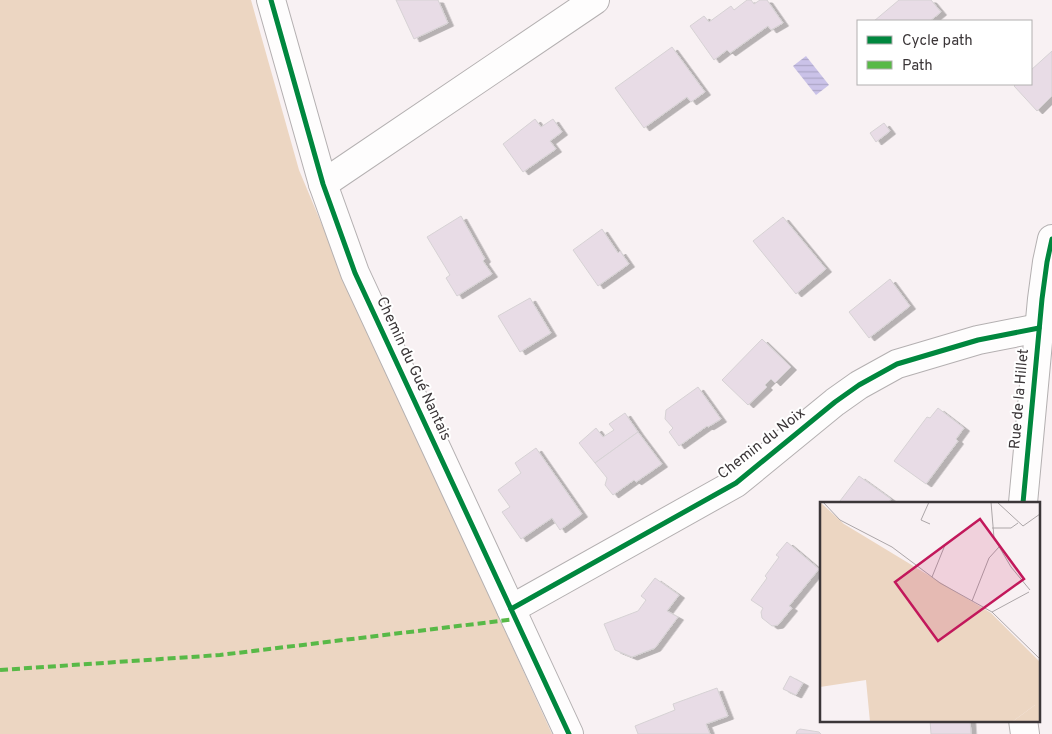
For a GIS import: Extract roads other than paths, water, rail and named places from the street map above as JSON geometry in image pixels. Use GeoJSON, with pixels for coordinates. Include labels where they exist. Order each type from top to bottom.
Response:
{"type":"FeatureCollection","features":[{"type":"Feature","properties":{"kind":"street","name":"Chemin du Gué Nantais"},"geometry":{"type":"LineString","coordinates":[[270,0],[323,184],[355,273],[569,734]]}},
{"type":"Feature","properties":{"kind":"street"},"geometry":{"type":"LineString","coordinates":[[323,184],[595,0]]}},
{"type":"Feature","properties":{"kind":"street","name":"Rue de la Hillet"},"geometry":{"type":"LineString","coordinates":[[1023,502],[1039,328],[1052,239]]}},
{"type":"Feature","properties":{"kind":"street","name":"Chemin du Noix"},"geometry":{"type":"LineString","coordinates":[[511,609],[736,484],[836,402],[859,385],[897,364],[978,340],[1039,328]]}}]}
